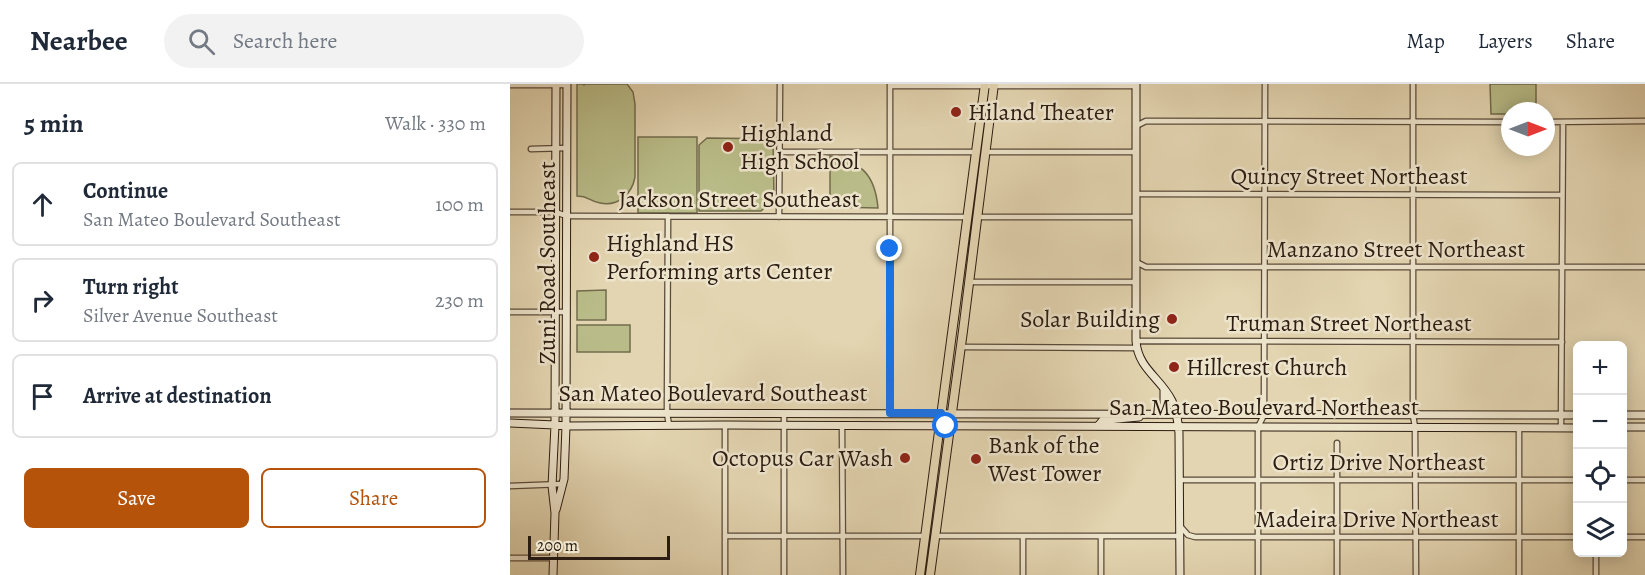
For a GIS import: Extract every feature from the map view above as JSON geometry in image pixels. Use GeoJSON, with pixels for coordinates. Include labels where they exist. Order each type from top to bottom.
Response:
{"type":"FeatureCollection","features":[{"type":"Feature","properties":{"kind":"main road","name":"Zuni Road Southeast"},"geometry":{"type":"LineString","coordinates":[[553,575],[556,84]]}},
{"type":"Feature","properties":{"kind":"main road","name":"Zuni Road Southeast"},"geometry":{"type":"LineString","coordinates":[[555,513],[563,484],[567,426],[567,84]]}},
{"type":"Feature","properties":{"kind":"main road"},"geometry":{"type":"LineString","coordinates":[[920,575],[984,85]]}},
{"type":"Feature","properties":{"kind":"main road"},"geometry":{"type":"LineString","coordinates":[[930,575],[994,85]]}},
{"type":"Feature","properties":{"kind":"main road"},"geometry":{"type":"LineString","coordinates":[[1136,85],[1136,344],[1145,366],[1172,400],[1179,427],[1180,575]]}},
{"type":"Feature","properties":{"kind":"main road"},"geometry":{"type":"LineString","coordinates":[[1160,414],[1164,407],[1164,389]]}},
{"type":"Feature","properties":{"kind":"main road","name":"San Mateo Boulevard Southeast"},"geometry":{"type":"LineString","coordinates":[[510,413],[952,413]]}},
{"type":"Feature","properties":{"kind":"main road","name":"San Mateo Boulevard Northeast"},"geometry":{"type":"LineString","coordinates":[[952,413],[1573,415]]}},
{"type":"Feature","properties":{"kind":"main road"},"geometry":{"type":"LineString","coordinates":[[1098,426],[1102,421],[1138,418],[1143,414]]}},
{"type":"Feature","properties":{"kind":"main road"},"geometry":{"type":"LineString","coordinates":[[1627,415],[1645,415]]}},
{"type":"Feature","properties":{"kind":"main road","name":"San Mateo Boulevard Southeast"},"geometry":{"type":"LineString","coordinates":[[510,423],[567,426],[950,426]]}},
{"type":"Feature","properties":{"kind":"main road","name":"San Mateo Boulevard Northeast"},"geometry":{"type":"LineString","coordinates":[[950,426],[1573,428]]}},
{"type":"Feature","properties":{"kind":"main road"},"geometry":{"type":"LineString","coordinates":[[1627,427],[1645,427]]}},
{"type":"Feature","properties":{"kind":"street"},"geometry":{"type":"LineString","coordinates":[[510,85],[567,84]]}},
{"type":"Feature","properties":{"kind":"street"},"geometry":{"type":"LineString","coordinates":[[1258,575],[1258,427],[1264,415],[1265,84]]}},
{"type":"Feature","properties":{"kind":"street"},"geometry":{"type":"LineString","coordinates":[[1413,84],[1413,415],[1416,575]]}},
{"type":"Feature","properties":{"kind":"street"},"geometry":{"type":"LineString","coordinates":[[890,413],[890,85],[1136,85]]}},
{"type":"Feature","properties":{"kind":"street"},"geometry":{"type":"LineString","coordinates":[[779,217],[781,86]]}},
{"type":"Feature","properties":{"kind":"street"},"geometry":{"type":"LineString","coordinates":[[1136,113],[1146,121],[1501,122]]}},
{"type":"Feature","properties":{"kind":"street"},"geometry":{"type":"LineString","coordinates":[[1136,126],[1146,121]]}},
{"type":"Feature","properties":{"kind":"street"},"geometry":{"type":"LineString","coordinates":[[1555,122],[1645,121]]}},
{"type":"Feature","properties":{"kind":"street"},"geometry":{"type":"LineString","coordinates":[[1562,428],[1563,122]]}},
{"type":"Feature","properties":{"kind":"street"},"geometry":{"type":"LineString","coordinates":[[531,149],[567,148]]}},
{"type":"Feature","properties":{"kind":"street"},"geometry":{"type":"LineString","coordinates":[[779,152],[976,152]]}},
{"type":"Feature","properties":{"kind":"street"},"geometry":{"type":"LineString","coordinates":[[986,152],[1136,152]]}},
{"type":"Feature","properties":{"kind":"street","name":"Quincy Street Northeast"},"geometry":{"type":"LineString","coordinates":[[1136,194],[1562,195]]}},
{"type":"Feature","properties":{"kind":"street","name":"Jackson Street Southeast"},"geometry":{"type":"LineString","coordinates":[[510,212],[555,212],[567,216],[968,216]]}},
{"type":"Feature","properties":{"kind":"street"},"geometry":{"type":"LineString","coordinates":[[668,216],[669,425]]}},
{"type":"Feature","properties":{"kind":"street"},"geometry":{"type":"LineString","coordinates":[[978,217],[1136,217]]}},
{"type":"Feature","properties":{"kind":"street","name":"Manzano Street Northeast"},"geometry":{"type":"LineString","coordinates":[[1136,262],[1146,267],[1645,267]]}},
{"type":"Feature","properties":{"kind":"street"},"geometry":{"type":"LineString","coordinates":[[1136,273],[1146,267]]}},
{"type":"Feature","properties":{"kind":"street"},"geometry":{"type":"LineString","coordinates":[[970,282],[1136,282]]}},
{"type":"Feature","properties":{"kind":"street"},"geometry":{"type":"LineString","coordinates":[[510,312],[567,312]]}},
{"type":"Feature","properties":{"kind":"street","name":"Truman Street Northeast"},"geometry":{"type":"LineString","coordinates":[[961,347],[1264,341],[1562,342]]}},
{"type":"Feature","properties":{"kind":"street"},"geometry":{"type":"LineString","coordinates":[[784,413],[784,575]]}},
{"type":"Feature","properties":{"kind":"street"},"geometry":{"type":"LineString","coordinates":[[725,425],[725,575]]}},
{"type":"Feature","properties":{"kind":"street"},"geometry":{"type":"LineString","coordinates":[[842,425],[843,575]]}},
{"type":"Feature","properties":{"kind":"street"},"geometry":{"type":"LineString","coordinates":[[1519,428],[1519,575]]}},
{"type":"Feature","properties":{"kind":"street"},"geometry":{"type":"LineString","coordinates":[[1337,443],[1337,575]]}},
{"type":"Feature","properties":{"kind":"street","name":"Ortiz Drive Northeast"},"geometry":{"type":"LineString","coordinates":[[1180,480],[1573,480]]}},
{"type":"Feature","properties":{"kind":"street"},"geometry":{"type":"LineString","coordinates":[[1627,480],[1645,480]]}},
{"type":"Feature","properties":{"kind":"street"},"geometry":{"type":"LineString","coordinates":[[510,486],[563,484]]}},
{"type":"Feature","properties":{"kind":"street","name":"Madeira Drive Northeast"},"geometry":{"type":"LineString","coordinates":[[1180,526],[1188,535],[1195,537],[1573,537]]}},
{"type":"Feature","properties":{"kind":"street"},"geometry":{"type":"LineString","coordinates":[[725,536],[925,536]]}},
{"type":"Feature","properties":{"kind":"street"},"geometry":{"type":"LineString","coordinates":[[936,536],[1180,536]]}},
{"type":"Feature","properties":{"kind":"street"},"geometry":{"type":"LineString","coordinates":[[1023,536],[1023,575]]}},
{"type":"Feature","properties":{"kind":"street"},"geometry":{"type":"LineString","coordinates":[[1101,536],[1101,575]]}},
{"type":"Feature","properties":{"kind":"street"},"geometry":{"type":"LineString","coordinates":[[1627,537],[1645,537]]}},
{"type":"Feature","properties":{"kind":"street"},"geometry":{"type":"LineString","coordinates":[[1596,557],[1596,575]]}},
{"type":"Feature","properties":{"kind":"street"},"geometry":{"type":"LineString","coordinates":[[510,558],[553,558]]}},
{"type":"Feature","properties":{"kind":"green space"},"geometry":{"type":"Polygon","coordinates":[[[577,84],[627,84],[633,92],[635,177],[627,194],[613,203],[600,203],[577,196],[577,84]]]}},
{"type":"Feature","properties":{"kind":"green space"},"geometry":{"type":"Polygon","coordinates":[[[1490,84],[1536,84],[1536,102],[1501,102],[1501,114],[1491,114],[1490,84]]]}},
{"type":"Feature","properties":{"kind":"green space"},"geometry":{"type":"Polygon","coordinates":[[[638,137],[697,137],[697,213],[638,213],[638,137]]]}},
{"type":"Feature","properties":{"kind":"green space"},"geometry":{"type":"Polygon","coordinates":[[[707,138],[773,139],[774,199],[761,211],[699,211],[699,145],[707,138]]]}},
{"type":"Feature","properties":{"kind":"green space"},"geometry":{"type":"Polygon","coordinates":[[[830,156],[851,162],[865,172],[874,187],[878,208],[834,207],[830,202],[830,156]]]}},
{"type":"Feature","properties":{"kind":"green space"},"geometry":{"type":"Polygon","coordinates":[[[606,290],[606,320],[577,320],[577,291],[606,290]]]}},
{"type":"Feature","properties":{"kind":"green space"},"geometry":{"type":"Polygon","coordinates":[[[577,325],[630,325],[630,352],[577,352],[577,325]]]}},
{"type":"Feature","properties":{"kind":"place","name":"Hiland Theater"},"geometry":{"type":"Point","coordinates":[956,112]}},
{"type":"Feature","properties":{"kind":"place","name":"Highland High School"},"geometry":{"type":"Point","coordinates":[728,147]}},
{"type":"Feature","properties":{"kind":"place","name":"Highland HS Performing arts Center"},"geometry":{"type":"Point","coordinates":[594,257]}},
{"type":"Feature","properties":{"kind":"place","name":"Solar Building"},"geometry":{"type":"Point","coordinates":[1172,319]}},
{"type":"Feature","properties":{"kind":"place","name":"Hillcrest Church"},"geometry":{"type":"Point","coordinates":[1174,367]}},
{"type":"Feature","properties":{"kind":"place","name":"Octopus Car Wash"},"geometry":{"type":"Point","coordinates":[905,458]}},
{"type":"Feature","properties":{"kind":"place","name":"Bank of the West Tower"},"geometry":{"type":"Point","coordinates":[976,459]}},
{"type":"Feature","properties":{"kind":"route"},"geometry":{"type":"LineString","coordinates":[[890,249],[890,413],[941,413],[940,426],[946,426]]}}]}
